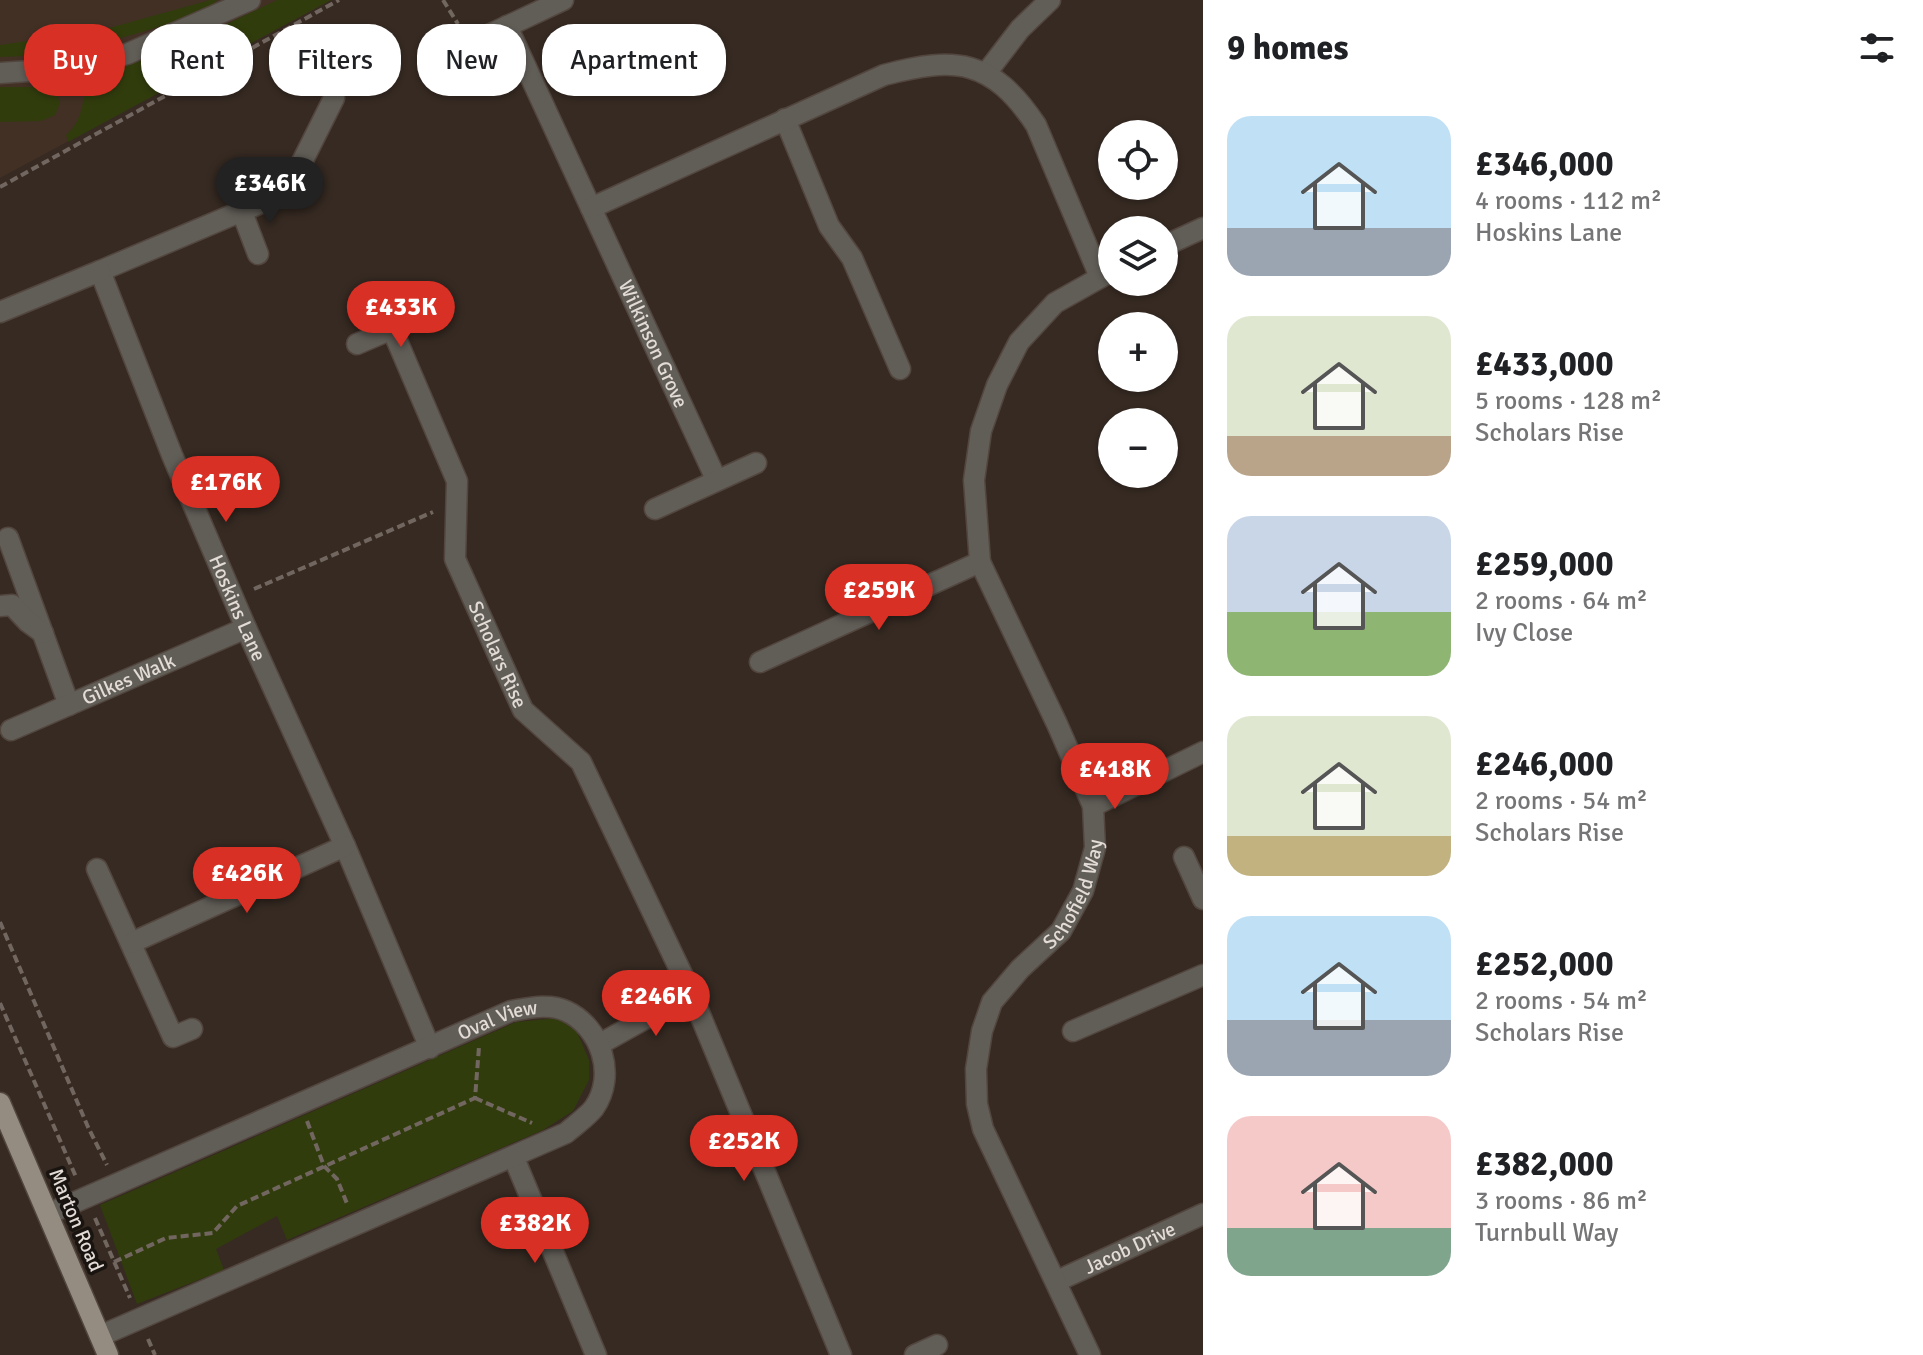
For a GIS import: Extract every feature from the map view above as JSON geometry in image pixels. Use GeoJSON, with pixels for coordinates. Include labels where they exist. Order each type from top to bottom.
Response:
{"type":"FeatureCollection","features":[{"type":"Feature","properties":{"kind":"main road","name":"Marton Road"},"geometry":{"type":"LineString","coordinates":[[0,1103],[104,1345]]}},
{"type":"Feature","properties":{"kind":"street"},"geometry":{"type":"LineString","coordinates":[[0,73],[74,68],[127,54],[250,0]]}},
{"type":"Feature","properties":{"kind":"street"},"geometry":{"type":"LineString","coordinates":[[511,24],[563,0]]}},
{"type":"Feature","properties":{"kind":"street"},"geometry":{"type":"LineString","coordinates":[[987,72],[1020,29],[1048,1]]}},
{"type":"Feature","properties":{"kind":"street"},"geometry":{"type":"LineString","coordinates":[[591,208],[884,75],[929,65],[957,65],[987,72],[1036,125],[1098,257]]}},
{"type":"Feature","properties":{"kind":"street","name":"Wilkinson Grove"},"geometry":{"type":"LineString","coordinates":[[526,67],[716,479]]}},
{"type":"Feature","properties":{"kind":"street"},"geometry":{"type":"LineString","coordinates":[[0,312],[287,192],[334,98]]}},
{"type":"Feature","properties":{"kind":"street"},"geometry":{"type":"LineString","coordinates":[[785,119],[829,226],[852,258],[900,369]]}},
{"type":"Feature","properties":{"kind":"street"},"geometry":{"type":"LineString","coordinates":[[242,212],[258,254]]}},
{"type":"Feature","properties":{"kind":"street"},"geometry":{"type":"LineString","coordinates":[[1178,240],[1203,228]]}},
{"type":"Feature","properties":{"kind":"street","name":"Hoskins Lane"},"geometry":{"type":"LineString","coordinates":[[100,271],[172,455],[345,846],[430,1048]]}},
{"type":"Feature","properties":{"kind":"street","name":"Schofield Way"},"geometry":{"type":"LineString","coordinates":[[1090,1355],[983,1129],[977,1104],[976,1069],[982,1031],[992,1002],[1020,969],[1061,931],[1083,891],[1095,848],[1093,806],[980,562],[974,480],[981,431],[997,385],[1019,342],[1055,303],[1098,279]]}},
{"type":"Feature","properties":{"kind":"street"},"geometry":{"type":"LineString","coordinates":[[357,344],[427,314]]}},
{"type":"Feature","properties":{"kind":"street","name":"Scholars Rise"},"geometry":{"type":"LineString","coordinates":[[392,329],[457,481],[455,559],[523,710],[581,762],[691,993],[841,1355]]}},
{"type":"Feature","properties":{"kind":"street"},"geometry":{"type":"LineString","coordinates":[[655,509],[756,463]]}},
{"type":"Feature","properties":{"kind":"street"},"geometry":{"type":"LineString","coordinates":[[8,538],[69,705]]}},
{"type":"Feature","properties":{"kind":"street"},"geometry":{"type":"LineString","coordinates":[[760,662],[980,562]]}},
{"type":"Feature","properties":{"kind":"street"},"geometry":{"type":"LineString","coordinates":[[0,606],[12,605],[43,633]]}},
{"type":"Feature","properties":{"kind":"street","name":"Gilkes Walk"},"geometry":{"type":"LineString","coordinates":[[11,730],[246,628]]}},
{"type":"Feature","properties":{"kind":"street"},"geometry":{"type":"LineString","coordinates":[[1093,806],[1203,752]]}},
{"type":"Feature","properties":{"kind":"street"},"geometry":{"type":"LineString","coordinates":[[131,943],[345,846]]}},
{"type":"Feature","properties":{"kind":"street"},"geometry":{"type":"LineString","coordinates":[[1184,857],[1203,899]]}},
{"type":"Feature","properties":{"kind":"street"},"geometry":{"type":"LineString","coordinates":[[97,869],[173,1037],[192,1029]]}},
{"type":"Feature","properties":{"kind":"street"},"geometry":{"type":"LineString","coordinates":[[1073,1031],[1203,975]]}},
{"type":"Feature","properties":{"kind":"street"},"geometry":{"type":"LineString","coordinates":[[104,1345],[357,1226],[566,1133],[594,1107],[603,1086],[604,1061],[600,1044],[691,993]]}},
{"type":"Feature","properties":{"kind":"street","name":"Oval View"},"geometry":{"type":"LineString","coordinates":[[48,1214],[511,1011],[541,1006],[565,1010],[587,1025],[600,1044]]}},
{"type":"Feature","properties":{"kind":"street"},"geometry":{"type":"LineString","coordinates":[[514,1158],[596,1355]]}},
{"type":"Feature","properties":{"kind":"street","name":"Jacob Drive"},"geometry":{"type":"LineString","coordinates":[[1057,1281],[1203,1214]]}},
{"type":"Feature","properties":{"kind":"street"},"geometry":{"type":"LineString","coordinates":[[915,1355],[937,1345]]}},
{"type":"Feature","properties":{"kind":"path"},"geometry":{"type":"LineString","coordinates":[[0,187],[339,0]]}},
{"type":"Feature","properties":{"kind":"path"},"geometry":{"type":"LineString","coordinates":[[443,0],[458,24]]}},
{"type":"Feature","properties":{"kind":"path"},"geometry":{"type":"LineString","coordinates":[[233,597],[457,502]]}},
{"type":"Feature","properties":{"kind":"path"},"geometry":{"type":"LineString","coordinates":[[0,922],[88,1127],[117,1184]]}},
{"type":"Feature","properties":{"kind":"path"},"geometry":{"type":"LineString","coordinates":[[475,1098],[480,1025]]}},
{"type":"Feature","properties":{"kind":"path"},"geometry":{"type":"LineString","coordinates":[[114,1262],[166,1238],[213,1233],[237,1206],[475,1098],[533,1123],[548,1142]]}},
{"type":"Feature","properties":{"kind":"path"},"geometry":{"type":"LineString","coordinates":[[300,1104],[324,1166],[337,1179],[357,1226]]}},
{"type":"Feature","properties":{"kind":"shaded area"},"geometry":{"type":"Polygon","coordinates":[[[0,0],[331,0],[286,24],[269,24],[269,33],[253,42],[253,24],[141,24],[141,96],[152,96],[0,178],[0,0]]]}},
{"type":"Feature","properties":{"kind":"green space"},"geometry":{"type":"Polygon","coordinates":[[[217,0],[168,24],[141,24],[141,32],[125,36],[124,24],[217,0]]]}},
{"type":"Feature","properties":{"kind":"green space"},"geometry":{"type":"Polygon","coordinates":[[[277,0],[331,0],[287,24],[269,24],[269,33],[253,42],[253,24],[227,24],[277,0]]]}},
{"type":"Feature","properties":{"kind":"green space"},"geometry":{"type":"Polygon","coordinates":[[[24,41],[24,56],[0,57],[0,45],[24,41]]]}},
{"type":"Feature","properties":{"kind":"green space"},"geometry":{"type":"Polygon","coordinates":[[[141,60],[141,96],[153,96],[68,142],[66,135],[77,121],[85,96],[125,96],[125,67],[141,60]]]}},
{"type":"Feature","properties":{"kind":"green space"},"geometry":{"type":"Polygon","coordinates":[[[0,87],[24,87],[24,96],[57,96],[60,103],[55,115],[41,121],[0,122],[0,87]]]}},
{"type":"Feature","properties":{"kind":"green space"},"geometry":{"type":"Polygon","coordinates":[[[558,1018],[577,1032],[589,1060],[589,1080],[573,1111],[543,1130],[287,1240],[277,1216],[216,1249],[224,1270],[137,1304],[100,1205],[516,1022],[558,1018]]]}}]}
